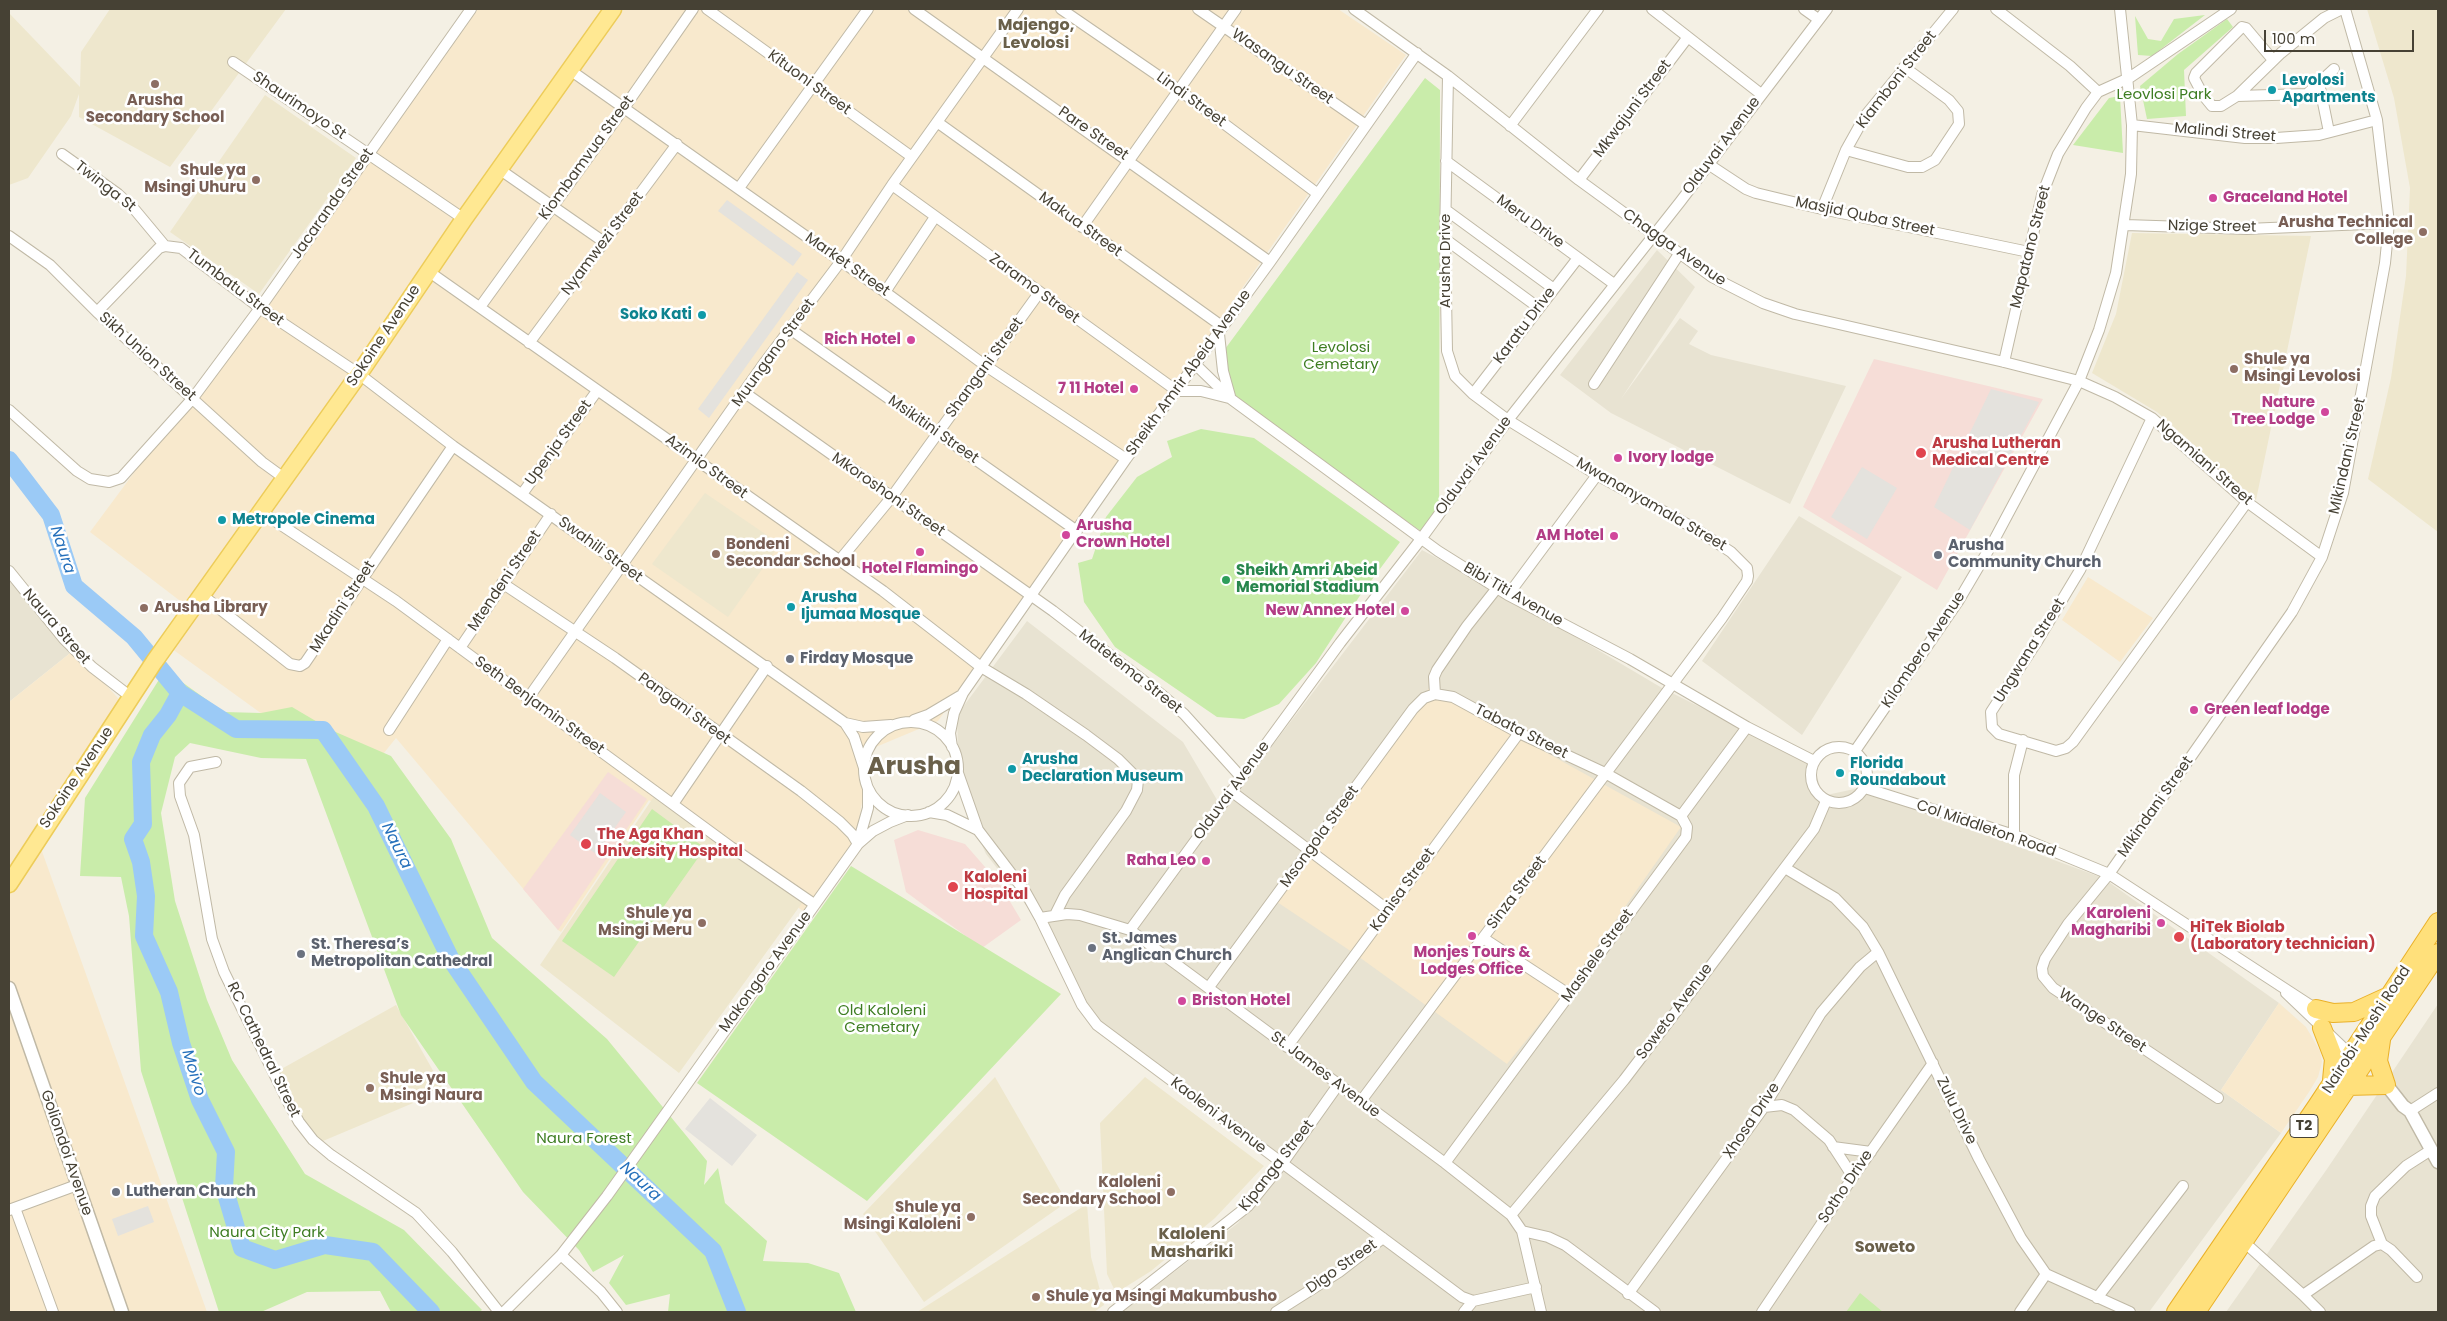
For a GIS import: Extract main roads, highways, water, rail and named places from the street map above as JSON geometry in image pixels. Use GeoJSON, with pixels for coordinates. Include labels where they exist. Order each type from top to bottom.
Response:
{"type":"FeatureCollection","features":[{"type":"Feature","properties":{"kind":"highway","name":"Nairobi-Moshi Road"},"geometry":{"type":"LineString","coordinates":[[2176,1312],[2359,1057],[2390,996],[2438,922]]}},
{"type":"Feature","properties":{"kind":"highway","name":"Nairobi-Moshi Road"},"geometry":{"type":"LineString","coordinates":[[2359,1057],[2382,1038],[2438,953]]}},
{"type":"Feature","properties":{"kind":"highway"},"geometry":{"type":"LineString","coordinates":[[2308,1008],[2333,1013],[2354,1012],[2390,996]]}},
{"type":"Feature","properties":{"kind":"highway"},"geometry":{"type":"LineString","coordinates":[[2322,1028],[2334,1059],[2339,1086],[2386,1085],[2378,1060],[2382,1038]]}},
{"type":"Feature","properties":{"kind":"highway","name":"Nairobi-Moshi Road"},"geometry":{"type":"LineString","coordinates":[[2196,1312],[2244,1242],[2339,1086]]}},
{"type":"Feature","properties":{"kind":"main road","name":"Sokoine Avenue"},"geometry":{"type":"LineString","coordinates":[[9,882],[151,667],[359,374],[464,219],[613,9]]}},
{"type":"Feature","properties":{"kind":"waterway","name":"Naura"},"geometry":{"type":"LineString","coordinates":[[9,460],[51,515],[74,586],[134,637],[180,693],[236,729],[323,730],[376,806],[450,958],[534,1082],[713,1251],[737,1312]]}},
{"type":"Feature","properties":{"kind":"waterway","name":"Moivo"},"geometry":{"type":"LineString","coordinates":[[180,693],[168,715],[152,735],[141,762],[143,824],[133,839],[141,862],[146,896],[144,936],[169,992],[181,1043],[200,1100],[226,1152],[224,1187],[242,1248],[275,1260],[325,1245],[373,1252],[431,1312]]}},
{"type":"Feature","properties":{"kind":"place","name":"Arusha Secondary School"},"geometry":{"type":"Point","coordinates":[155,84]}},
{"type":"Feature","properties":{"kind":"place","name":"Levolosi Apartments"},"geometry":{"type":"Point","coordinates":[2272,90]}},
{"type":"Feature","properties":{"kind":"place","name":"Shule ya Msingi Uhuru"},"geometry":{"type":"Point","coordinates":[256,180]}},
{"type":"Feature","properties":{"kind":"place","name":"Graceland Hotel"},"geometry":{"type":"Point","coordinates":[2213,198]}},
{"type":"Feature","properties":{"kind":"place","name":"Arusha Technical College"},"geometry":{"type":"Point","coordinates":[2423,232]}},
{"type":"Feature","properties":{"kind":"place","name":"Soko Kati"},"geometry":{"type":"Point","coordinates":[702,315]}},
{"type":"Feature","properties":{"kind":"place","name":"Rich Hotel"},"geometry":{"type":"Point","coordinates":[911,340]}},
{"type":"Feature","properties":{"kind":"place","name":"Shule ya Msingi Levolosi"},"geometry":{"type":"Point","coordinates":[2234,369]}},
{"type":"Feature","properties":{"kind":"place","name":"7 11 Hotel"},"geometry":{"type":"Point","coordinates":[1134,389]}},
{"type":"Feature","properties":{"kind":"place","name":"Nature Tree Lodge"},"geometry":{"type":"Point","coordinates":[2325,412]}},
{"type":"Feature","properties":{"kind":"place","name":"Arusha Lutheran Medical Centre"},"geometry":{"type":"Point","coordinates":[1921,453]}},
{"type":"Feature","properties":{"kind":"place","name":"Ivory lodge"},"geometry":{"type":"Point","coordinates":[1618,458]}},
{"type":"Feature","properties":{"kind":"place","name":"Metropole Cinema"},"geometry":{"type":"Point","coordinates":[222,520]}},
{"type":"Feature","properties":{"kind":"place","name":"Arusha Crown Hotel"},"geometry":{"type":"Point","coordinates":[1066,535]}},
{"type":"Feature","properties":{"kind":"place","name":"AM Hotel"},"geometry":{"type":"Point","coordinates":[1614,536]}},
{"type":"Feature","properties":{"kind":"place","name":"Hotel Flamingo"},"geometry":{"type":"Point","coordinates":[920,552]}},
{"type":"Feature","properties":{"kind":"place","name":"Bondeni Secondar School"},"geometry":{"type":"Point","coordinates":[716,554]}},
{"type":"Feature","properties":{"kind":"place","name":"Arusha Community Church"},"geometry":{"type":"Point","coordinates":[1938,555]}},
{"type":"Feature","properties":{"kind":"place","name":"Sheikh Amri Abeid Memorial Stadium"},"geometry":{"type":"Point","coordinates":[1226,580]}},
{"type":"Feature","properties":{"kind":"place","name":"Arusha Ijumaa Mosque"},"geometry":{"type":"Point","coordinates":[791,607]}},
{"type":"Feature","properties":{"kind":"place","name":"Arusha Library"},"geometry":{"type":"Point","coordinates":[144,608]}},
{"type":"Feature","properties":{"kind":"place","name":"New Annex Hotel"},"geometry":{"type":"Point","coordinates":[1405,611]}},
{"type":"Feature","properties":{"kind":"place","name":"Firday Mosque"},"geometry":{"type":"Point","coordinates":[790,659]}},
{"type":"Feature","properties":{"kind":"place","name":"Green leaf lodge"},"geometry":{"type":"Point","coordinates":[2194,710]}},
{"type":"Feature","properties":{"kind":"place","name":"Arusha Declaration Museum"},"geometry":{"type":"Point","coordinates":[1012,769]}},
{"type":"Feature","properties":{"kind":"place","name":"Florida Roundabout"},"geometry":{"type":"Point","coordinates":[1840,773]}},
{"type":"Feature","properties":{"kind":"place","name":"The Aga Khan University Hospital"},"geometry":{"type":"Point","coordinates":[586,844]}},
{"type":"Feature","properties":{"kind":"place","name":"Raha Leo"},"geometry":{"type":"Point","coordinates":[1206,861]}},
{"type":"Feature","properties":{"kind":"place","name":"Kaloleni Hospital"},"geometry":{"type":"Point","coordinates":[953,887]}},
{"type":"Feature","properties":{"kind":"place","name":"Shule ya Msingi Meru"},"geometry":{"type":"Point","coordinates":[702,923]}},
{"type":"Feature","properties":{"kind":"place","name":"Karoleni Magharibi"},"geometry":{"type":"Point","coordinates":[2161,923]}},
{"type":"Feature","properties":{"kind":"place","name":"Monjes Tours & Lodges Office"},"geometry":{"type":"Point","coordinates":[1472,936]}},
{"type":"Feature","properties":{"kind":"place","name":"HiTek Biolab (Laboratory technician)"},"geometry":{"type":"Point","coordinates":[2179,937]}},
{"type":"Feature","properties":{"kind":"place","name":"St. James Anglican Church"},"geometry":{"type":"Point","coordinates":[1092,948]}},
{"type":"Feature","properties":{"kind":"place","name":"St. Theresa’s Metropolitan Cathedral"},"geometry":{"type":"Point","coordinates":[301,954]}},
{"type":"Feature","properties":{"kind":"place","name":"Briston Hotel"},"geometry":{"type":"Point","coordinates":[1182,1001]}},
{"type":"Feature","properties":{"kind":"place","name":"Shule ya Msingi Naura"},"geometry":{"type":"Point","coordinates":[370,1088]}},
{"type":"Feature","properties":{"kind":"place","name":"Lutheran Church"},"geometry":{"type":"Point","coordinates":[116,1192]}},
{"type":"Feature","properties":{"kind":"place","name":"Kaloleni Secondary School"},"geometry":{"type":"Point","coordinates":[1171,1192]}},
{"type":"Feature","properties":{"kind":"place","name":"Shule ya Msingi Kaloleni"},"geometry":{"type":"Point","coordinates":[971,1217]}},
{"type":"Feature","properties":{"kind":"place","name":"Shule ya Msingi Makumbusho"},"geometry":{"type":"Point","coordinates":[1036,1297]}},
{"type":"Feature","properties":{"kind":"district","name":"Majengo, Levolosi"},"geometry":{"type":"Point","coordinates":[1036,35]}},
{"type":"Feature","properties":{"kind":"district","name":"Arusha"},"geometry":{"type":"Point","coordinates":[914,768]}},
{"type":"Feature","properties":{"kind":"district","name":"Kaloleni Mashariki"},"geometry":{"type":"Point","coordinates":[1192,1244]}},
{"type":"Feature","properties":{"kind":"district","name":"Soweto"},"geometry":{"type":"Point","coordinates":[1885,1248]}},
{"type":"Feature","properties":{"kind":"park label","name":"Leovlosi Park"},"geometry":{"type":"Point","coordinates":[2164,95]}},
{"type":"Feature","properties":{"kind":"park label","name":"Levolosi Cemetary"},"geometry":{"type":"Point","coordinates":[1341,356]}},
{"type":"Feature","properties":{"kind":"park label","name":"Old Kaloleni Cemetary"},"geometry":{"type":"Point","coordinates":[882,1020]}},
{"type":"Feature","properties":{"kind":"park label","name":"Naura Forest"},"geometry":{"type":"Point","coordinates":[584,1139]}},
{"type":"Feature","properties":{"kind":"park label","name":"Naura City Park"},"geometry":{"type":"Point","coordinates":[267,1233]}}]}
